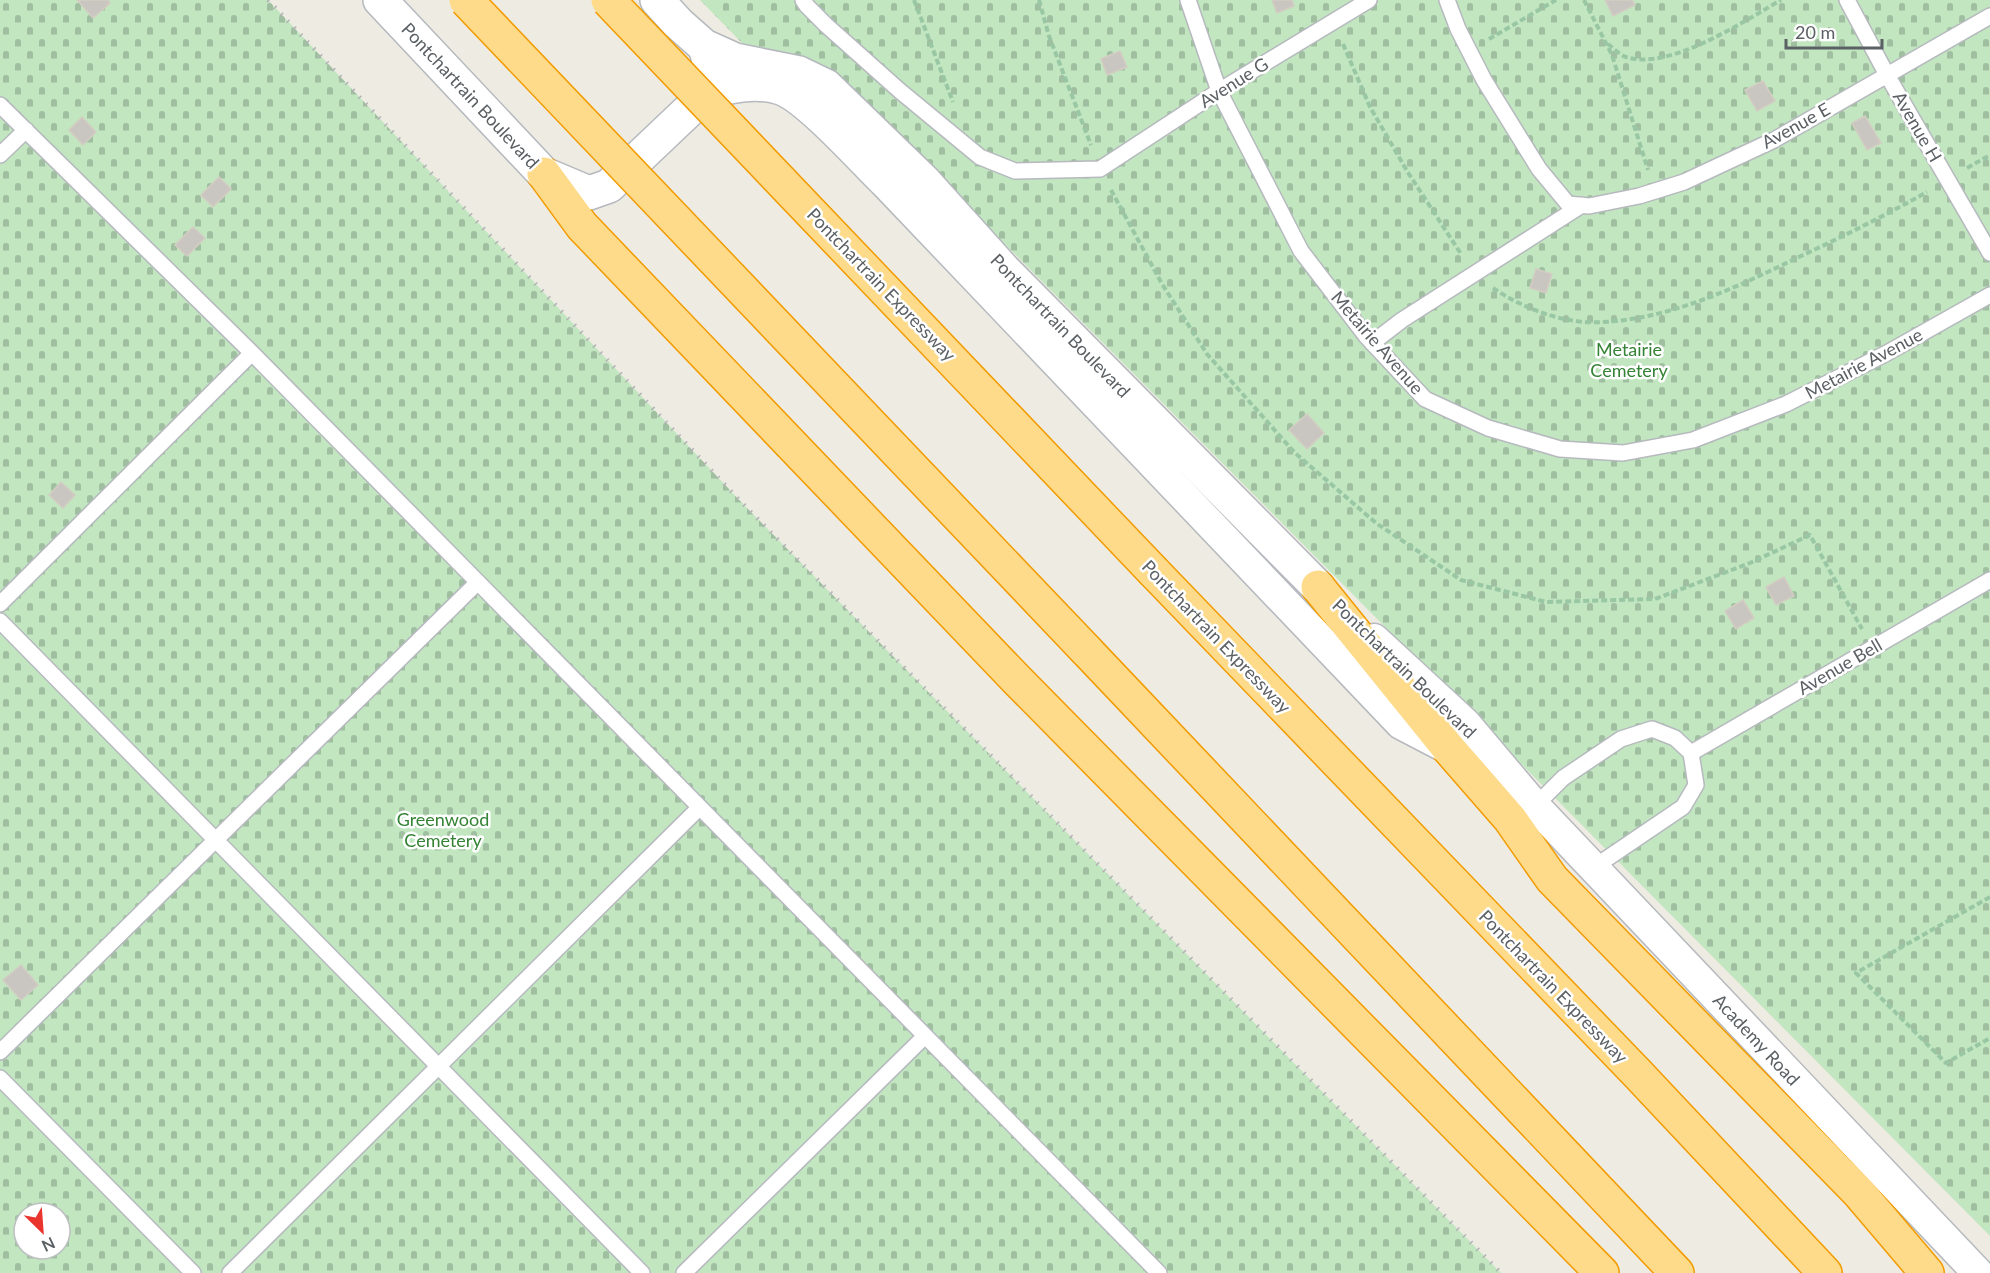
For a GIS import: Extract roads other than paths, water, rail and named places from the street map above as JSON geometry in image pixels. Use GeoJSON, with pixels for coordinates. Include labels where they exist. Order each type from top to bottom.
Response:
{"type":"FeatureCollection","features":[{"type":"Feature","properties":{"kind":"highway"},"geometry":{"type":"LineString","coordinates":[[466,0],[1677,1273]]}},
{"type":"Feature","properties":{"kind":"highway","name":"Pontchartrain Expressway"},"geometry":{"type":"LineString","coordinates":[[608,0],[1629,1065],[1825,1273]]}},
{"type":"Feature","properties":{"kind":"highway"},"geometry":{"type":"LineString","coordinates":[[544,174],[582,226],[1017,680],[1602,1273]]}},
{"type":"Feature","properties":{"kind":"highway"},"geometry":{"type":"LineString","coordinates":[[1318,587],[1449,749],[1510,819],[1552,879],[1859,1193],[1928,1273]]}},
{"type":"Feature","properties":{"kind":"street","name":"Pontchartrain Boulevard"},"geometry":{"type":"LineString","coordinates":[[380,0],[544,174],[590,193],[609,186],[706,94],[728,88],[754,86],[780,89],[803,102],[886,184],[1401,724],[1449,749],[1534,806]]}},
{"type":"Feature","properties":{"kind":"street","name":"Pontchartrain Boulevard"},"geometry":{"type":"LineString","coordinates":[[657,0],[704,46],[735,60],[799,73],[826,86],[924,181],[1004,270],[1318,587],[1464,723],[1534,806]]}},
{"type":"Feature","properties":{"kind":"street"},"geometry":{"type":"LineString","coordinates":[[704,46],[710,58],[710,76],[706,94]]}},
{"type":"Feature","properties":{"kind":"street","name":"Academy Road"},"geometry":{"type":"LineString","coordinates":[[1534,806],[1978,1273]]}},
{"type":"Feature","properties":{"kind":"lane","name":"Avenue G"},"geometry":{"type":"LineString","coordinates":[[803,0],[826,25],[900,92],[972,151],[980,157],[1015,171],[1100,169],[1219,91],[1369,0]]}},
{"type":"Feature","properties":{"kind":"lane","name":"Metairie Avenue"},"geometry":{"type":"LineString","coordinates":[[1188,0],[1219,91],[1301,251],[1372,343],[1425,399],[1488,428],[1560,449],[1623,453],[1693,440],[1786,404],[1887,353],[1990,295]]}},
{"type":"Feature","properties":{"kind":"lane"},"geometry":{"type":"LineString","coordinates":[[1447,0],[1458,29],[1484,80],[1539,169],[1568,204],[1586,206]]}},
{"type":"Feature","properties":{"kind":"lane","name":"Avenue H"},"geometry":{"type":"LineString","coordinates":[[1847,0],[1887,75],[1990,253]]}},
{"type":"Feature","properties":{"kind":"lane","name":"Avenue E"},"geometry":{"type":"LineString","coordinates":[[1372,343],[1402,320],[1586,206],[1655,191],[1684,182],[1774,140],[1990,16]]}},
{"type":"Feature","properties":{"kind":"lane"},"geometry":{"type":"LineString","coordinates":[[0,105],[252,353],[1150,1270]]}},
{"type":"Feature","properties":{"kind":"lane"},"geometry":{"type":"LineString","coordinates":[[0,155],[26,130]]}},
{"type":"Feature","properties":{"kind":"lane"},"geometry":{"type":"LineString","coordinates":[[0,604],[252,353]]}},
{"type":"Feature","properties":{"kind":"lane","name":"Avenue Bell"},"geometry":{"type":"LineString","coordinates":[[1691,753],[1990,580]]}},
{"type":"Feature","properties":{"kind":"lane"},"geometry":{"type":"LineString","coordinates":[[0,1052],[478,582]]}},
{"type":"Feature","properties":{"kind":"lane"},"geometry":{"type":"LineString","coordinates":[[0,621],[642,1273]]}},
{"type":"Feature","properties":{"kind":"lane"},"geometry":{"type":"LineString","coordinates":[[1534,806],[1563,778],[1621,739],[1652,729],[1675,738],[1691,753],[1696,786],[1683,807],[1593,868]]}},
{"type":"Feature","properties":{"kind":"lane"},"geometry":{"type":"LineString","coordinates":[[230,1273],[699,808]]}},
{"type":"Feature","properties":{"kind":"lane"},"geometry":{"type":"LineString","coordinates":[[684,1273],[924,1037]]}},
{"type":"Feature","properties":{"kind":"lane"},"geometry":{"type":"LineString","coordinates":[[0,1078],[193,1273]]}},
{"type":"Feature","properties":{"kind":"railway"},"geometry":{"type":"LineString","coordinates":[[268,0],[745,506],[1501,1273]]}},
{"type":"Feature","properties":{"kind":"park label","name":"Metairie Cemetery"},"geometry":{"type":"Point","coordinates":[1629,360]}},
{"type":"Feature","properties":{"kind":"park label","name":"Greenwood Cemetery"},"geometry":{"type":"Point","coordinates":[443,830]}}]}
